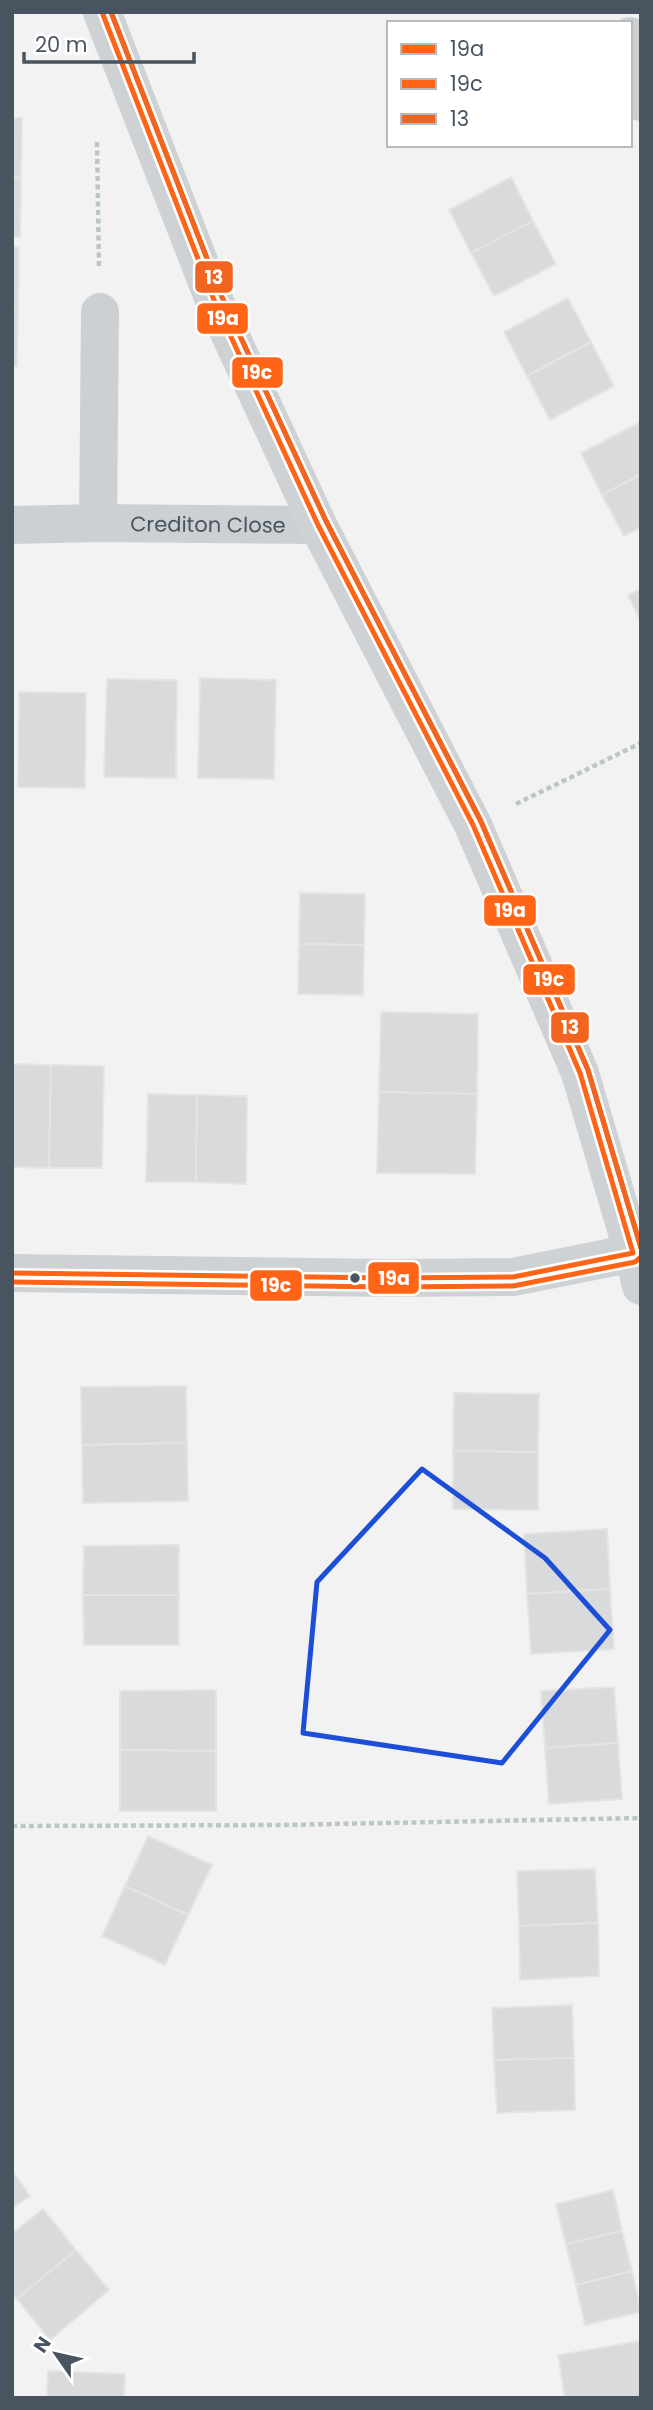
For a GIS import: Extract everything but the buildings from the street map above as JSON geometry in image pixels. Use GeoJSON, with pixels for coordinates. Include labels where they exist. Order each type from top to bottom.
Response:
{"type":"FeatureCollection","features":[{"type":"Feature","properties":{"kind":"street"},"geometry":{"type":"LineString","coordinates":[[12,1273],[391,1278],[513,1277],[637,1270],[580,1073],[473,825],[318,525],[214,300],[102,12]]}},
{"type":"Feature","properties":{"kind":"street"},"geometry":{"type":"LineString","coordinates":[[632,48],[641,102]]}},
{"type":"Feature","properties":{"kind":"street"},"geometry":{"type":"LineString","coordinates":[[98,523],[100,312]]}},
{"type":"Feature","properties":{"kind":"street","name":"Crediton Close"},"geometry":{"type":"LineString","coordinates":[[12,525],[318,525]]}},
{"type":"Feature","properties":{"kind":"path"},"geometry":{"type":"LineString","coordinates":[[97,136],[100,312]]}},
{"type":"Feature","properties":{"kind":"path"},"geometry":{"type":"LineString","coordinates":[[473,825],[641,743]]}},
{"type":"Feature","properties":{"kind":"path"},"geometry":{"type":"LineString","coordinates":[[12,1826],[282,1825],[641,1818]]}},
{"type":"Feature","properties":{"kind":"highlighted area"},"geometry":{"type":"Polygon","coordinates":[[[422,1469],[545,1558],[610,1630],[502,1763],[303,1733],[317,1582],[422,1469]]]}},
{"type":"Feature","properties":{"kind":"transit line","name":"19a"},"geometry":{"type":"LineString","coordinates":[[12,1273],[513,1277],[633,1253],[580,1073],[473,825],[318,525],[214,300],[102,12]]}},
{"type":"Feature","properties":{"kind":"transit line","name":"19c"},"geometry":{"type":"LineString","coordinates":[[111,12],[222,297],[326,521],[481,822],[588,1070],[641,1248]]}},
{"type":"Feature","properties":{"kind":"transit line","name":"13"},"geometry":{"type":"LineString","coordinates":[[111,12],[222,297],[326,521],[481,821],[588,1070],[641,1248]]}},
{"type":"Feature","properties":{"kind":"transit line","name":"19c"},"geometry":{"type":"LineString","coordinates":[[12,1282],[513,1286],[635,1262],[641,1257]]}}]}
